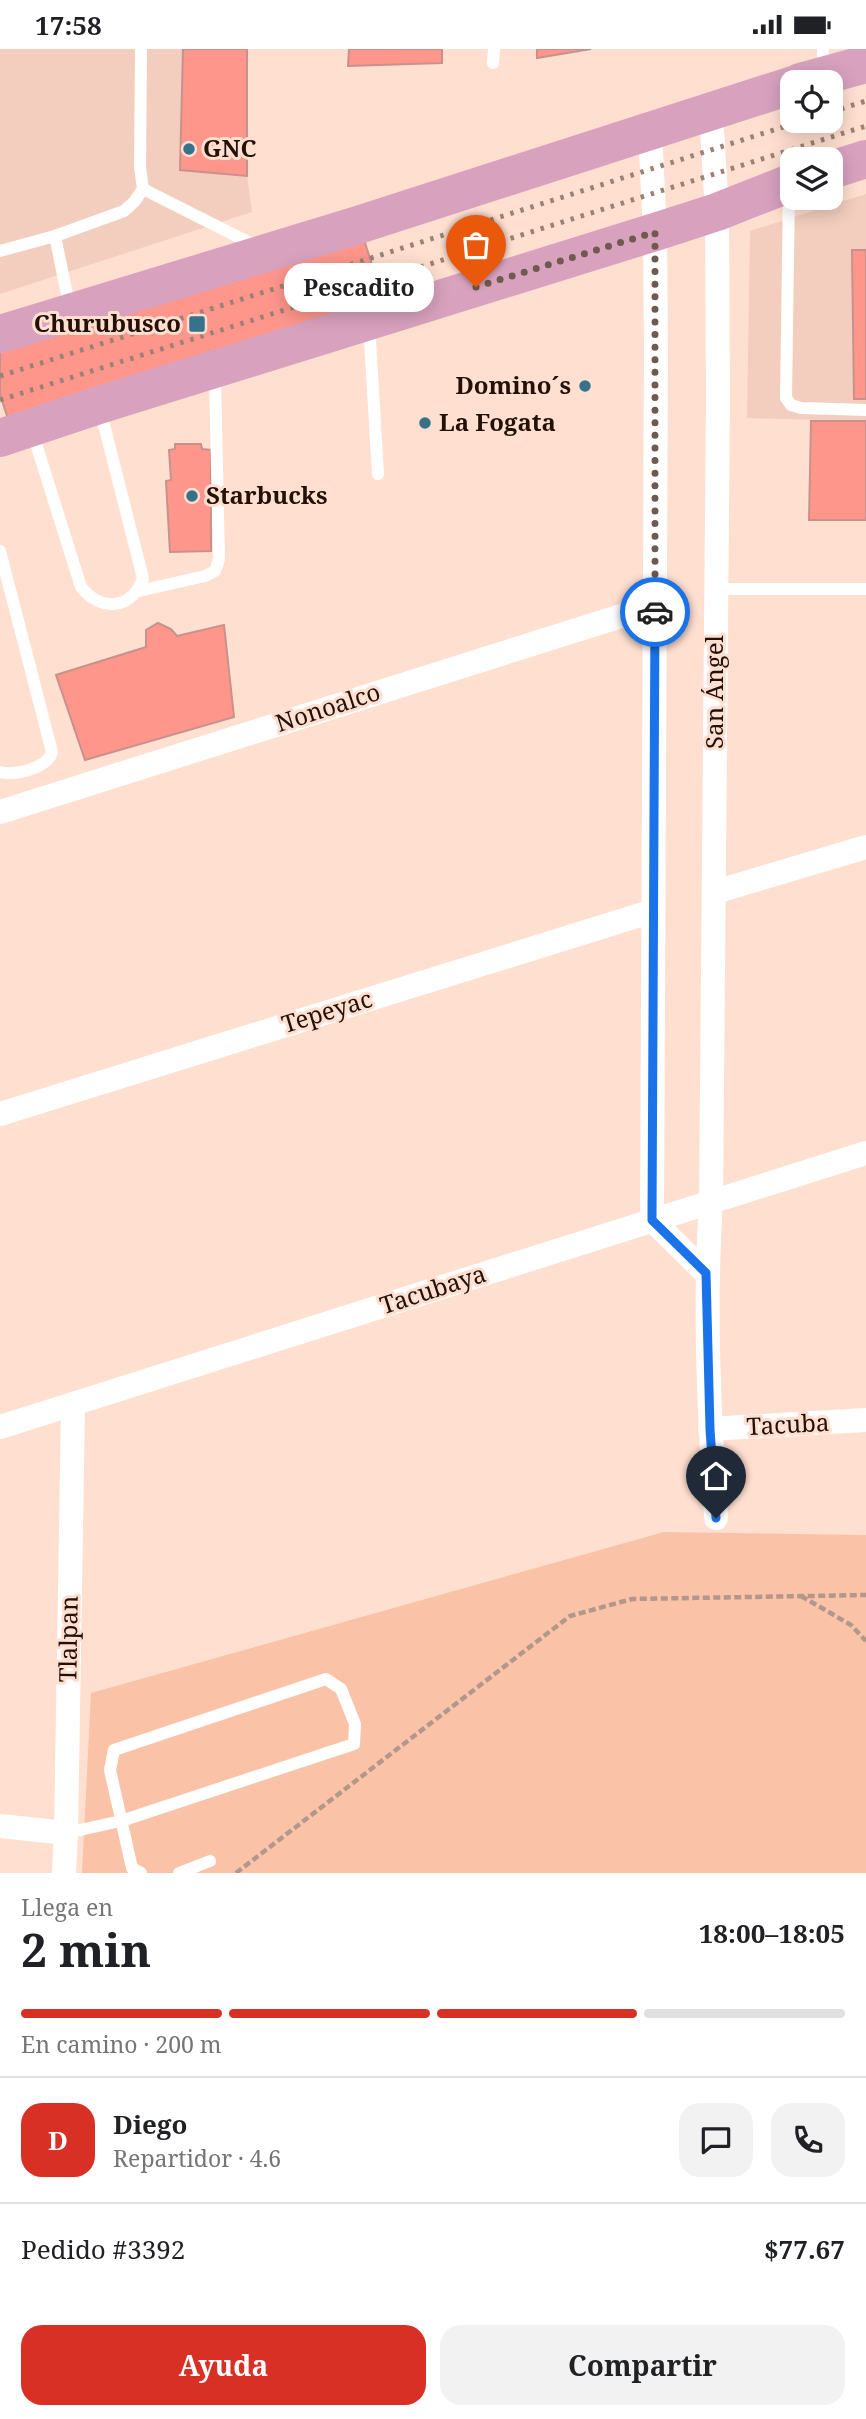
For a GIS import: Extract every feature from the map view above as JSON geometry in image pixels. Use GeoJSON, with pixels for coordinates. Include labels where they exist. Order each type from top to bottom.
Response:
{"type":"FeatureCollection","features":[{"type":"Feature","properties":{"kind":"highway"},"geometry":{"type":"LineString","coordinates":[[829,70],[866,64]]}},
{"type":"Feature","properties":{"kind":"highway"},"geometry":{"type":"LineString","coordinates":[[0,334],[269,253],[712,112],[780,85]]}},
{"type":"Feature","properties":{"kind":"highway"},"geometry":{"type":"LineString","coordinates":[[843,166],[866,159]]}},
{"type":"Feature","properties":{"kind":"highway"},"geometry":{"type":"LineString","coordinates":[[15,433],[655,232],[780,187]]}},
{"type":"Feature","properties":{"kind":"street","name":"San Ángel"},"geometry":{"type":"LineString","coordinates":[[712,112],[717,212],[718,399],[712,1202],[706,1273],[710,1429],[716,1518]]}},
{"type":"Feature","properties":{"kind":"street"},"geometry":{"type":"LineString","coordinates":[[650,131],[655,232],[656,605],[652,1220],[706,1273]]}},
{"type":"Feature","properties":{"kind":"street","name":"Nonoalco"},"geometry":{"type":"LineString","coordinates":[[0,812],[656,605]]}},
{"type":"Feature","properties":{"kind":"street"},"geometry":{"type":"LineString","coordinates":[[715,892],[866,847]]}},
{"type":"Feature","properties":{"kind":"street","name":"Tepeyac"},"geometry":{"type":"LineString","coordinates":[[0,1114],[653,911]]}},
{"type":"Feature","properties":{"kind":"street","name":"Tacubaya"},"geometry":{"type":"LineString","coordinates":[[0,1427],[866,1153]]}},
{"type":"Feature","properties":{"kind":"street","name":"Tlalpan"},"geometry":{"type":"LineString","coordinates":[[64,1873],[73,1406]]}},
{"type":"Feature","properties":{"kind":"street","name":"Tacuba"},"geometry":{"type":"LineString","coordinates":[[710,1429],[866,1420]]}},
{"type":"Feature","properties":{"kind":"street"},"geometry":{"type":"LineString","coordinates":[[0,1826],[66,1833]]}},
{"type":"Feature","properties":{"kind":"lane"},"geometry":{"type":"LineString","coordinates":[[0,251],[55,236],[124,211],[134,202],[143,189],[140,167],[141,49]]}},
{"type":"Feature","properties":{"kind":"lane"},"geometry":{"type":"LineString","coordinates":[[492,63],[494,49]]}},
{"type":"Feature","properties":{"kind":"lane"},"geometry":{"type":"LineString","coordinates":[[143,189],[269,253]]}},
{"type":"Feature","properties":{"kind":"lane"},"geometry":{"type":"LineString","coordinates":[[790,210],[786,398],[791,405],[801,408],[866,410]]}},
{"type":"Feature","properties":{"kind":"lane"},"geometry":{"type":"LineString","coordinates":[[55,236],[71,313]]}},
{"type":"Feature","properties":{"kind":"lane"},"geometry":{"type":"LineString","coordinates":[[369,320],[378,474]]}},
{"type":"Feature","properties":{"kind":"lane"},"geometry":{"type":"LineString","coordinates":[[139,591],[205,576],[215,571],[219,559],[215,369]]}},
{"type":"Feature","properties":{"kind":"lane"},"geometry":{"type":"LineString","coordinates":[[15,433],[81,587],[89,597],[102,604],[122,602],[133,598],[139,591],[143,578],[99,405]]}},
{"type":"Feature","properties":{"kind":"lane"},"geometry":{"type":"LineString","coordinates":[[0,551],[52,752],[44,764],[13,773],[0,772]]}},
{"type":"Feature","properties":{"kind":"lane"},"geometry":{"type":"LineString","coordinates":[[716,589],[866,589]]}},
{"type":"Feature","properties":{"kind":"lane"},"geometry":{"type":"LineString","coordinates":[[66,1833],[121,1821],[354,1744],[355,1724],[341,1689],[326,1679],[114,1750],[110,1770],[121,1821],[132,1868],[141,1873]]}},
{"type":"Feature","properties":{"kind":"lane"},"geometry":{"type":"LineString","coordinates":[[179,1873],[210,1861]]}},
{"type":"Feature","properties":{"kind":"path"},"geometry":{"type":"LineString","coordinates":[[236,1873],[570,1616],[632,1599],[866,1594]]}},
{"type":"Feature","properties":{"kind":"path"},"geometry":{"type":"LineString","coordinates":[[800,1596],[851,1625],[866,1641]]}},
{"type":"Feature","properties":{"kind":"shaded area"},"geometry":{"type":"Polygon","coordinates":[[[0,49],[247,49],[247,176],[252,212],[0,294],[0,49]]]}},
{"type":"Feature","properties":{"kind":"shaded area"},"geometry":{"type":"Polygon","coordinates":[[[866,194],[866,421],[747,418],[750,231],[816,210],[843,210],[843,201],[866,194]]]}},
{"type":"Feature","properties":{"kind":"shaded area"},"geometry":{"type":"Polygon","coordinates":[[[664,1532],[866,1535],[866,1873],[82,1873],[91,1693],[664,1532]]]}},
{"type":"Feature","properties":{"kind":"building"},"geometry":{"type":"Polygon","coordinates":[[[183,49],[247,49],[247,176],[180,170],[183,49]]]}},
{"type":"Feature","properties":{"kind":"building"},"geometry":{"type":"Polygon","coordinates":[[[349,49],[442,49],[442,63],[348,66],[349,49]]]}},
{"type":"Feature","properties":{"kind":"building"},"geometry":{"type":"Polygon","coordinates":[[[537,49],[591,49],[537,58],[537,49]]]}},
{"type":"Feature","properties":{"kind":"building"},"geometry":{"type":"Polygon","coordinates":[[[357,218],[390,321],[15,441],[0,394],[0,331],[357,218]]]}},
{"type":"Feature","properties":{"kind":"building"},"geometry":{"type":"Polygon","coordinates":[[[852,250],[866,250],[866,399],[854,399],[852,250]]]}},
{"type":"Feature","properties":{"kind":"building"},"geometry":{"type":"Polygon","coordinates":[[[811,421],[866,421],[866,520],[809,520],[811,421]]]}},
{"type":"Feature","properties":{"kind":"building"},"geometry":{"type":"Polygon","coordinates":[[[175,444],[201,444],[202,449],[211,450],[211,551],[170,552],[166,481],[171,480],[169,450],[175,449],[175,444]]]}},
{"type":"Feature","properties":{"kind":"building"},"geometry":{"type":"Polygon","coordinates":[[[158,623],[171,629],[177,636],[224,625],[234,717],[85,760],[56,675],[146,647],[146,630],[158,623]]]}},
{"type":"Feature","properties":{"kind":"railway"},"geometry":{"type":"LineString","coordinates":[[843,108],[866,101]]}},
{"type":"Feature","properties":{"kind":"railway"},"geometry":{"type":"LineString","coordinates":[[0,400],[866,126]]}},
{"type":"Feature","properties":{"kind":"railway"},"geometry":{"type":"LineString","coordinates":[[0,376],[780,128]]}},
{"type":"Feature","properties":{"kind":"way so far"},"geometry":{"type":"LineString","coordinates":[[476,287],[655,232],[655,612]]}},
{"type":"Feature","properties":{"kind":"place","name":"GNC"},"geometry":{"type":"Point","coordinates":[189,149]}},
{"type":"Feature","properties":{"kind":"place","name":"Pescadito"},"geometry":{"type":"Point","coordinates":[476,287]}},
{"type":"Feature","properties":{"kind":"place","name":"Churubusco"},"geometry":{"type":"Point","coordinates":[197,324]}},
{"type":"Feature","properties":{"kind":"place","name":"Domino´s"},"geometry":{"type":"Point","coordinates":[585,386]}},
{"type":"Feature","properties":{"kind":"place","name":"La Fogata"},"geometry":{"type":"Point","coordinates":[425,423]}},
{"type":"Feature","properties":{"kind":"place","name":"Starbucks"},"geometry":{"type":"Point","coordinates":[192,496]}},
{"type":"Feature","properties":{"kind":"route"},"geometry":{"type":"LineString","coordinates":[[655,612],[652,1220],[706,1273],[710,1429],[716,1518]]}}]}
